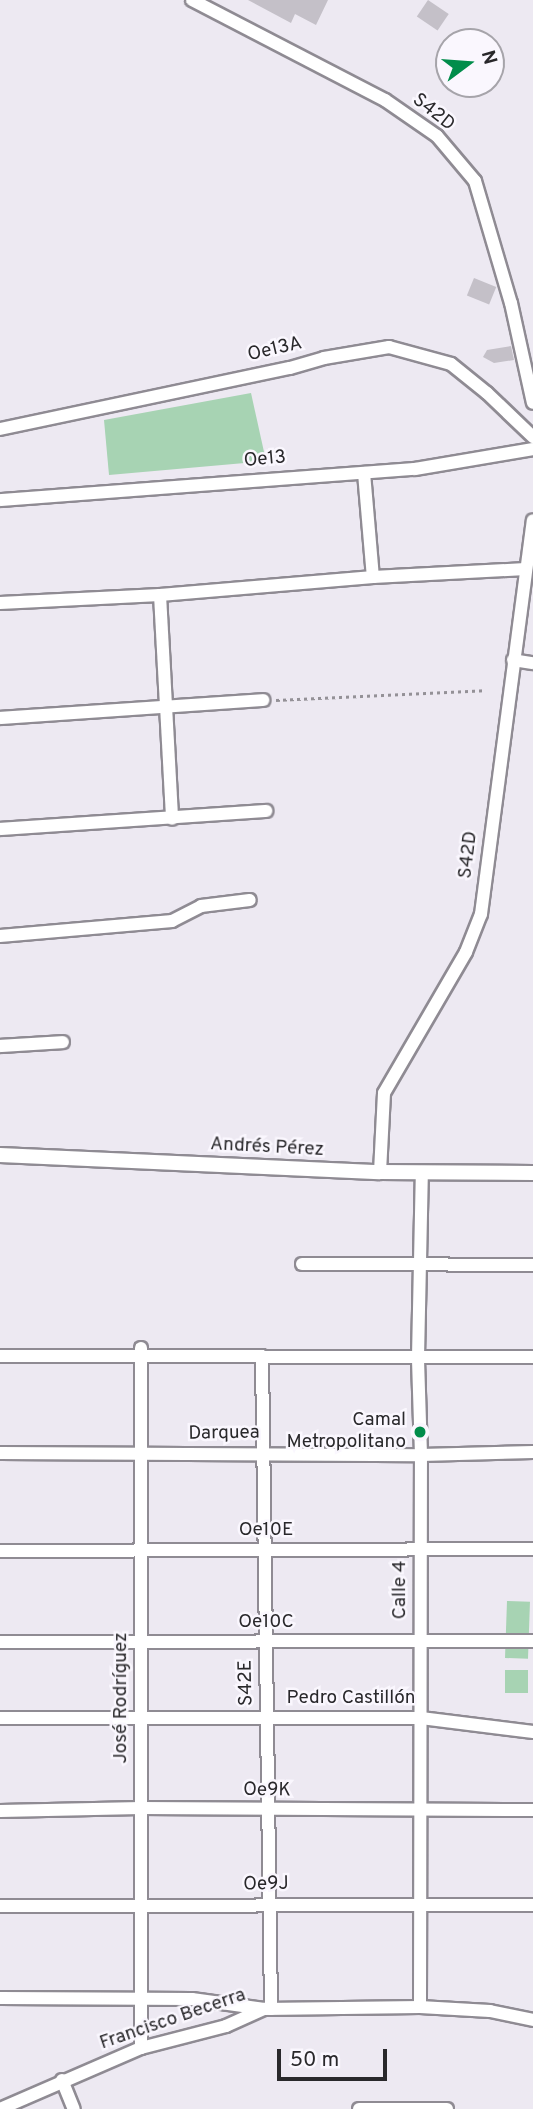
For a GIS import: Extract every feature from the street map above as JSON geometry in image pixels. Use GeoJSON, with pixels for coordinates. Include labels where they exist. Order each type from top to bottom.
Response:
{"type":"FeatureCollection","features":[{"type":"Feature","properties":{"kind":"street","name":"S42D"},"geometry":{"type":"LineString","coordinates":[[192,0],[385,100],[437,136],[475,181],[510,303],[533,402]]}},
{"type":"Feature","properties":{"kind":"street","name":"Oe13A"},"geometry":{"type":"LineString","coordinates":[[0,429],[290,368],[324,358],[389,347],[451,365],[487,393],[533,437]]}},
{"type":"Feature","properties":{"kind":"street","name":"Oe13"},"geometry":{"type":"LineString","coordinates":[[0,500],[415,469],[533,449]]}},
{"type":"Feature","properties":{"kind":"street"},"geometry":{"type":"LineString","coordinates":[[364,473],[373,577]]}},
{"type":"Feature","properties":{"kind":"street","name":"S42D"},"geometry":{"type":"LineString","coordinates":[[380,1172],[381,1109],[387,1085],[466,952],[481,914],[533,520]]}},
{"type":"Feature","properties":{"kind":"street"},"geometry":{"type":"LineString","coordinates":[[0,603],[160,595],[373,577],[526,569]]}},
{"type":"Feature","properties":{"kind":"street"},"geometry":{"type":"LineString","coordinates":[[160,595],[172,819]]}},
{"type":"Feature","properties":{"kind":"street"},"geometry":{"type":"LineString","coordinates":[[513,660],[533,663]]}},
{"type":"Feature","properties":{"kind":"street"},"geometry":{"type":"LineString","coordinates":[[0,718],[262,700]]}},
{"type":"Feature","properties":{"kind":"street"},"geometry":{"type":"LineString","coordinates":[[0,829],[266,811]]}},
{"type":"Feature","properties":{"kind":"street"},"geometry":{"type":"LineString","coordinates":[[0,936],[172,921],[201,906],[250,900]]}},
{"type":"Feature","properties":{"kind":"street"},"geometry":{"type":"LineString","coordinates":[[0,1046],[63,1042]]}},
{"type":"Feature","properties":{"kind":"street","name":"Andrés Pérez"},"geometry":{"type":"LineString","coordinates":[[0,1155],[380,1172],[533,1173]]}},
{"type":"Feature","properties":{"kind":"street","name":"Calle 4"},"geometry":{"type":"LineString","coordinates":[[420,2007],[421,1455],[418,1357],[422,1172]]}},
{"type":"Feature","properties":{"kind":"street"},"geometry":{"type":"LineString","coordinates":[[302,1265],[533,1265]]}},
{"type":"Feature","properties":{"kind":"street"},"geometry":{"type":"LineString","coordinates":[[0,1356],[141,1352],[262,1356],[533,1357]]}},
{"type":"Feature","properties":{"kind":"street","name":"José Rodríguez"},"geometry":{"type":"LineString","coordinates":[[141,1352],[141,2048]]}},
{"type":"Feature","properties":{"kind":"street","name":"S42E"},"geometry":{"type":"LineString","coordinates":[[262,1356],[269,1903],[267,2009]]}},
{"type":"Feature","properties":{"kind":"street","name":"Darquea"},"geometry":{"type":"LineString","coordinates":[[0,1453],[421,1455],[533,1452]]}},
{"type":"Feature","properties":{"kind":"street","name":"Oe10E"},"geometry":{"type":"LineString","coordinates":[[0,1551],[533,1549]]}},
{"type":"Feature","properties":{"kind":"street","name":"Oe10C"},"geometry":{"type":"LineString","coordinates":[[0,1642],[533,1641]]}},
{"type":"Feature","properties":{"kind":"street","name":"Pedro Castillón"},"geometry":{"type":"LineString","coordinates":[[0,1718],[421,1718],[533,1732]]}},
{"type":"Feature","properties":{"kind":"street","name":"Oe9K"},"geometry":{"type":"LineString","coordinates":[[0,1811],[141,1808],[268,1811],[533,1810]]}},
{"type":"Feature","properties":{"kind":"street","name":"Oe9J"},"geometry":{"type":"LineString","coordinates":[[0,1906],[269,1903],[533,1905]]}},
{"type":"Feature","properties":{"kind":"street"},"geometry":{"type":"LineString","coordinates":[[0,1998],[141,1997],[218,2001],[267,2009]]}},
{"type":"Feature","properties":{"kind":"street","name":"Francisco Becerra"},"geometry":{"type":"LineString","coordinates":[[0,2109],[141,2048],[226,2026],[267,2009],[420,2007],[490,2011],[533,2020]]}},
{"type":"Feature","properties":{"kind":"street"},"geometry":{"type":"LineString","coordinates":[[62,2080],[75,2109]]}},
{"type":"Feature","properties":{"kind":"street"},"geometry":{"type":"LineString","coordinates":[[359,2109],[447,2109]]}},
{"type":"Feature","properties":{"kind":"path"},"geometry":{"type":"LineString","coordinates":[[262,700],[485,690]]}},
{"type":"Feature","properties":{"kind":"green space"},"geometry":{"type":"Polygon","coordinates":[[[251,393],[266,461],[109,475],[104,420],[251,393]]]}},
{"type":"Feature","properties":{"kind":"green space"},"geometry":{"type":"Polygon","coordinates":[[[507,1601],[530,1602],[528,1659],[505,1658],[507,1601]]]}},
{"type":"Feature","properties":{"kind":"green space"},"geometry":{"type":"Polygon","coordinates":[[[505,1670],[528,1670],[528,1693],[505,1693],[505,1670]]]}},
{"type":"Feature","properties":{"kind":"building"},"geometry":{"type":"Polygon","coordinates":[[[248,0],[328,0],[316,25],[295,14],[291,23],[248,0]]]}},
{"type":"Feature","properties":{"kind":"building"},"geometry":{"type":"Polygon","coordinates":[[[428,0],[449,14],[439,28],[435,29],[417,17],[428,0]]]}},
{"type":"Feature","properties":{"kind":"building"},"geometry":{"type":"Polygon","coordinates":[[[474,278],[496,287],[489,305],[467,296],[474,278]]]}},
{"type":"Feature","properties":{"kind":"building"},"geometry":{"type":"Polygon","coordinates":[[[511,346],[514,360],[494,363],[483,357],[487,350],[511,346]]]}},
{"type":"Feature","properties":{"kind":"place","name":"Camal Metropolitano"},"geometry":{"type":"Point","coordinates":[420,1432]}}]}
